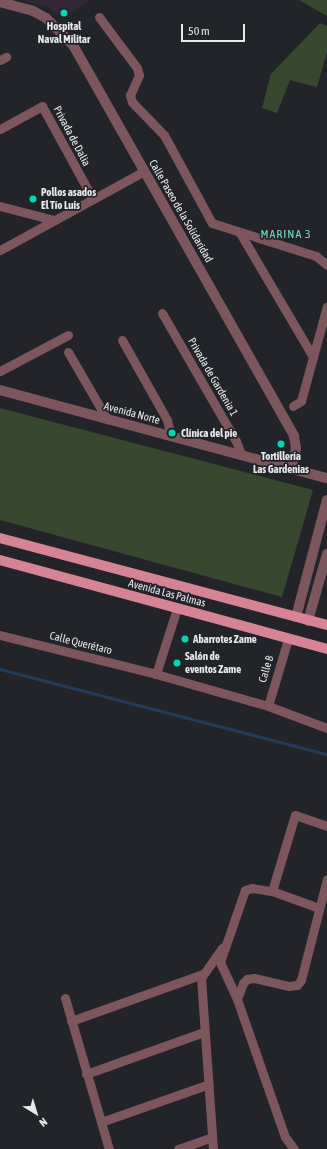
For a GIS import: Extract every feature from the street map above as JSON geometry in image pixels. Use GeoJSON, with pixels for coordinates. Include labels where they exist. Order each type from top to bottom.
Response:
{"type":"FeatureCollection","features":[{"type":"Feature","properties":{"kind":"main road","name":"Avenida Las Palmas"},"geometry":{"type":"LineString","coordinates":[[0,538],[296,618],[327,625]]}},
{"type":"Feature","properties":{"kind":"main road","name":"Avenida Las Palmas"},"geometry":{"type":"LineString","coordinates":[[0,560],[327,649]]}},
{"type":"Feature","properties":{"kind":"street","name":"Calle Paseo de la Solidaridad"},"geometry":{"type":"LineString","coordinates":[[0,2],[32,11],[46,18],[68,37],[294,436],[296,448],[292,468]]}},
{"type":"Feature","properties":{"kind":"street"},"geometry":{"type":"LineString","coordinates":[[99,17],[136,68],[139,75],[130,95],[132,102],[137,111],[164,135],[212,223],[316,256],[327,265]]}},
{"type":"Feature","properties":{"kind":"street","name":"Privada de Dalia"},"geometry":{"type":"LineString","coordinates":[[0,129],[42,106],[93,199]]}},
{"type":"Feature","properties":{"kind":"street"},"geometry":{"type":"LineString","coordinates":[[0,250],[144,171]]}},
{"type":"Feature","properties":{"kind":"street"},"geometry":{"type":"LineString","coordinates":[[0,206],[54,220]]}},
{"type":"Feature","properties":{"kind":"street"},"geometry":{"type":"LineString","coordinates":[[240,233],[313,357]]}},
{"type":"Feature","properties":{"kind":"street"},"geometry":{"type":"LineString","coordinates":[[293,406],[301,401],[327,306]]}},
{"type":"Feature","properties":{"kind":"street","name":"Privada de Gardenia 1"},"geometry":{"type":"LineString","coordinates":[[162,313],[236,441],[241,454]]}},
{"type":"Feature","properties":{"kind":"street"},"geometry":{"type":"LineString","coordinates":[[0,371],[68,335]]}},
{"type":"Feature","properties":{"kind":"street"},"geometry":{"type":"LineString","coordinates":[[122,340],[167,420],[171,436]]}},
{"type":"Feature","properties":{"kind":"street"},"geometry":{"type":"LineString","coordinates":[[68,352],[107,419]]}},
{"type":"Feature","properties":{"kind":"street","name":"Avenida Norte"},"geometry":{"type":"LineString","coordinates":[[0,390],[327,478]]}},
{"type":"Feature","properties":{"kind":"street"},"geometry":{"type":"LineString","coordinates":[[296,618],[327,500]]}},
{"type":"Feature","properties":{"kind":"street"},"geometry":{"type":"LineString","coordinates":[[308,621],[327,554]]}},
{"type":"Feature","properties":{"kind":"street"},"geometry":{"type":"LineString","coordinates":[[308,573],[321,576]]}},
{"type":"Feature","properties":{"kind":"street"},"geometry":{"type":"LineString","coordinates":[[156,674],[177,608]]}},
{"type":"Feature","properties":{"kind":"street","name":"Calle Querétaro"},"geometry":{"type":"LineString","coordinates":[[0,635],[156,674],[268,706],[327,728]]}},
{"type":"Feature","properties":{"kind":"street","name":"Calle B"},"geometry":{"type":"LineString","coordinates":[[268,706],[288,639]]}},
{"type":"Feature","properties":{"kind":"street"},"geometry":{"type":"LineString","coordinates":[[272,891],[295,815],[327,826]]}},
{"type":"Feature","properties":{"kind":"street"},"geometry":{"type":"LineString","coordinates":[[237,999],[242,983],[247,979],[254,978],[289,986],[297,985],[301,980],[327,879]]}},
{"type":"Feature","properties":{"kind":"street"},"geometry":{"type":"LineString","coordinates":[[294,1149],[285,1137],[237,999],[220,962],[245,890],[252,888],[272,891],[319,908]]}},
{"type":"Feature","properties":{"kind":"street"},"geometry":{"type":"LineString","coordinates":[[213,1149],[201,991],[203,974],[228,940]]}},
{"type":"Feature","properties":{"kind":"street"},"geometry":{"type":"LineString","coordinates":[[72,1021],[203,974]]}},
{"type":"Feature","properties":{"kind":"street"},"geometry":{"type":"LineString","coordinates":[[65,998],[108,1149]]}},
{"type":"Feature","properties":{"kind":"street"},"geometry":{"type":"LineString","coordinates":[[86,1074],[204,1032]]}},
{"type":"Feature","properties":{"kind":"street"},"geometry":{"type":"LineString","coordinates":[[101,1122],[209,1084]]}},
{"type":"Feature","properties":{"kind":"street"},"geometry":{"type":"LineString","coordinates":[[178,1149],[212,1137]]}},
{"type":"Feature","properties":{"kind":"shaded area","name":"Hospital Naval Militar"},"geometry":{"type":"Polygon","coordinates":[[[20,0],[91,0],[63,19],[48,7],[20,0]]]}},
{"type":"Feature","properties":{"kind":"green space"},"geometry":{"type":"Polygon","coordinates":[[[299,0],[327,0],[327,16],[299,0]]]}},
{"type":"Feature","properties":{"kind":"green space"},"geometry":{"type":"Polygon","coordinates":[[[320,23],[327,26],[327,52],[317,87],[290,80],[277,113],[262,108],[271,74],[320,23]]]}},
{"type":"Feature","properties":{"kind":"green space"},"geometry":{"type":"Polygon","coordinates":[[[0,408],[313,490],[282,597],[0,520],[0,408]]]}},
{"type":"Feature","properties":{"kind":"waterway"},"geometry":{"type":"LineString","coordinates":[[0,669],[327,754]]}},
{"type":"Feature","properties":{"kind":"place","name":"Hospital Naval Militar"},"geometry":{"type":"Point","coordinates":[64,13]}},
{"type":"Feature","properties":{"kind":"place","name":"Pollos asados El Tío Luis"},"geometry":{"type":"Point","coordinates":[33,199]}},
{"type":"Feature","properties":{"kind":"place","name":"Clínica del pie"},"geometry":{"type":"Point","coordinates":[172,433]}},
{"type":"Feature","properties":{"kind":"place","name":"Tortillería Las Gardenias"},"geometry":{"type":"Point","coordinates":[281,444]}},
{"type":"Feature","properties":{"kind":"place","name":"Abarrotes Zame"},"geometry":{"type":"Point","coordinates":[185,639]}},
{"type":"Feature","properties":{"kind":"place","name":"Salón de eventos Zame"},"geometry":{"type":"Point","coordinates":[177,663]}},
{"type":"Feature","properties":{"kind":"district","name":"MARINA 3"},"geometry":{"type":"Point","coordinates":[286,235]}}]}
